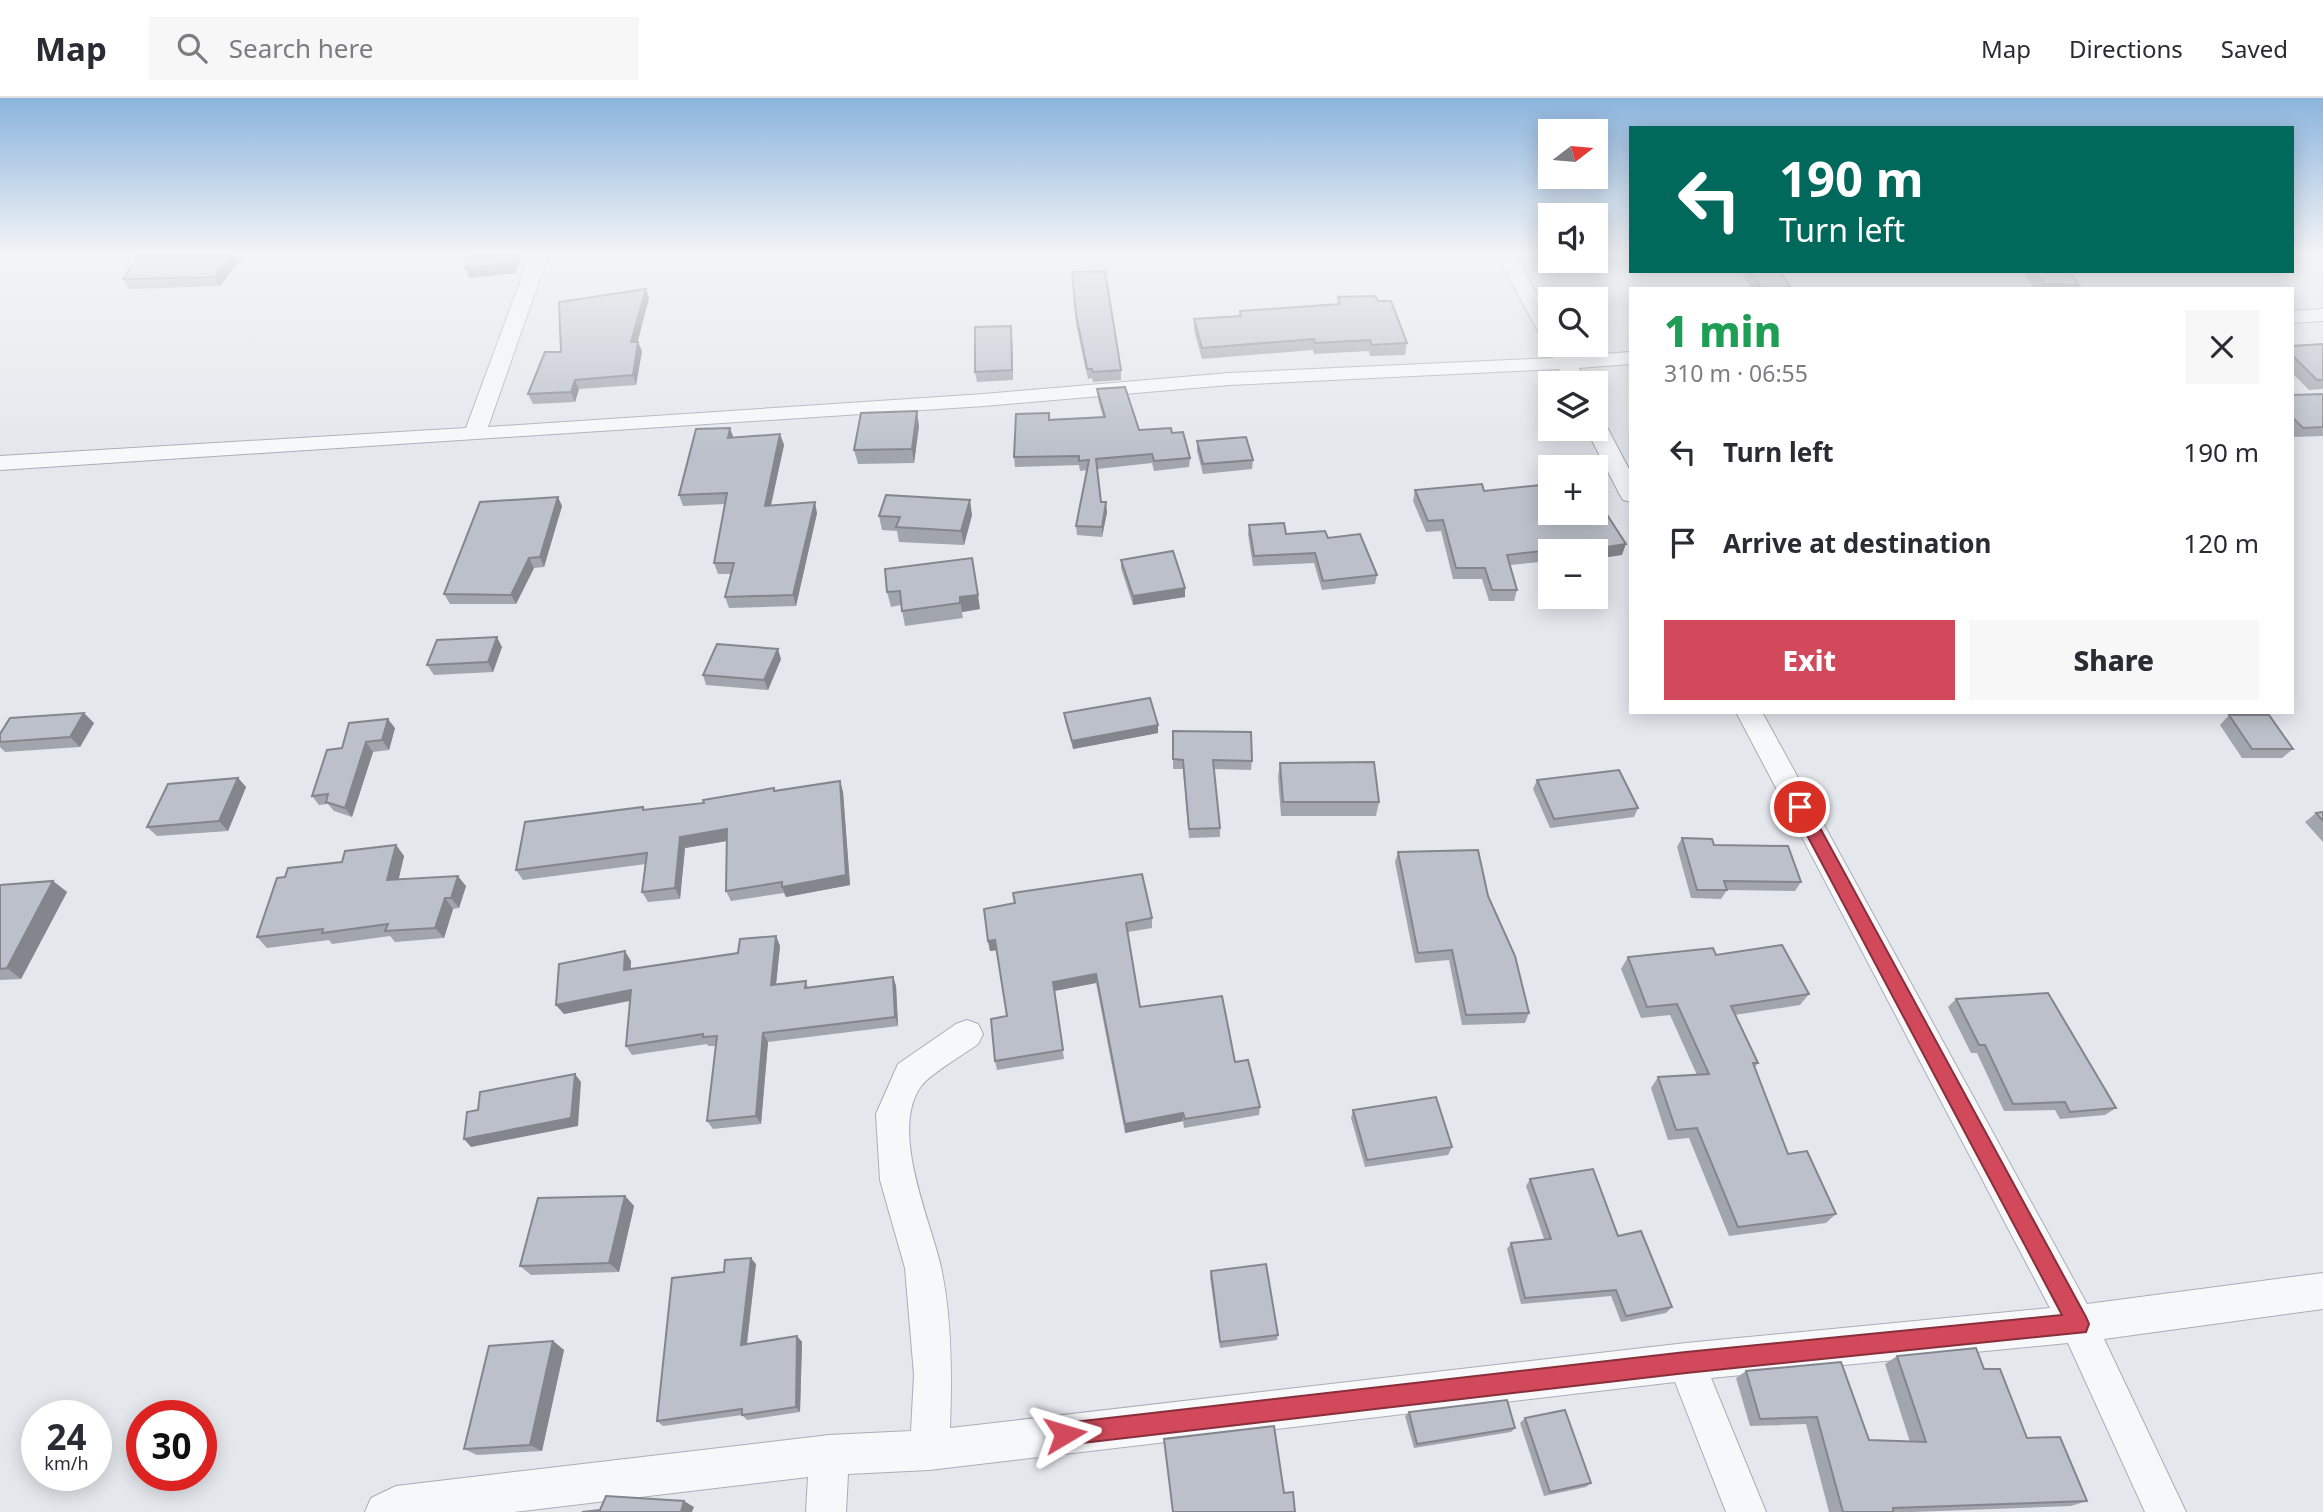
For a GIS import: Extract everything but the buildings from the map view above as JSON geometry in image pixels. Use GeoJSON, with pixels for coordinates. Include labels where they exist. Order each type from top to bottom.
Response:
{"type":"FeatureCollection","features":[{"type":"Feature","properties":{"kind":"street"},"geometry":{"type":"LineString","coordinates":[[475,434],[515,321]]}},
{"type":"Feature","properties":{"kind":"street"},"geometry":{"type":"LineString","coordinates":[[0,463],[970,401],[1538,356]]}},
{"type":"Feature","properties":{"kind":"street"},"geometry":{"type":"LineString","coordinates":[[1608,357],[1629,358]]}},
{"type":"Feature","properties":{"kind":"street"},"geometry":{"type":"LineString","coordinates":[[1603,441],[1629,491]]}},
{"type":"Feature","properties":{"kind":"street"},"geometry":{"type":"LineString","coordinates":[[1750,714],[2078,1324],[2166,1512]]}},
{"type":"Feature","properties":{"kind":"street"},"geometry":{"type":"LineString","coordinates":[[929,1450],[933,1375],[923,1268],[897,1180],[893,1114],[910,1075],[967,1034]]}},
{"type":"Feature","properties":{"kind":"street"},"geometry":{"type":"LineString","coordinates":[[385,1512],[397,1506],[829,1455],[929,1450],[1686,1362],[2078,1324],[2323,1291]]}},
{"type":"Feature","properties":{"kind":"street"},"geometry":{"type":"LineString","coordinates":[[1686,1362],[1746,1512]]}},
{"type":"Feature","properties":{"kind":"street"},"geometry":{"type":"LineString","coordinates":[[826,1512],[829,1455]]}},
{"type":"Feature","properties":{"kind":"route"},"geometry":{"type":"LineString","coordinates":[[1065,1434],[1686,1362],[2078,1324],[1800,807]]}}]}
